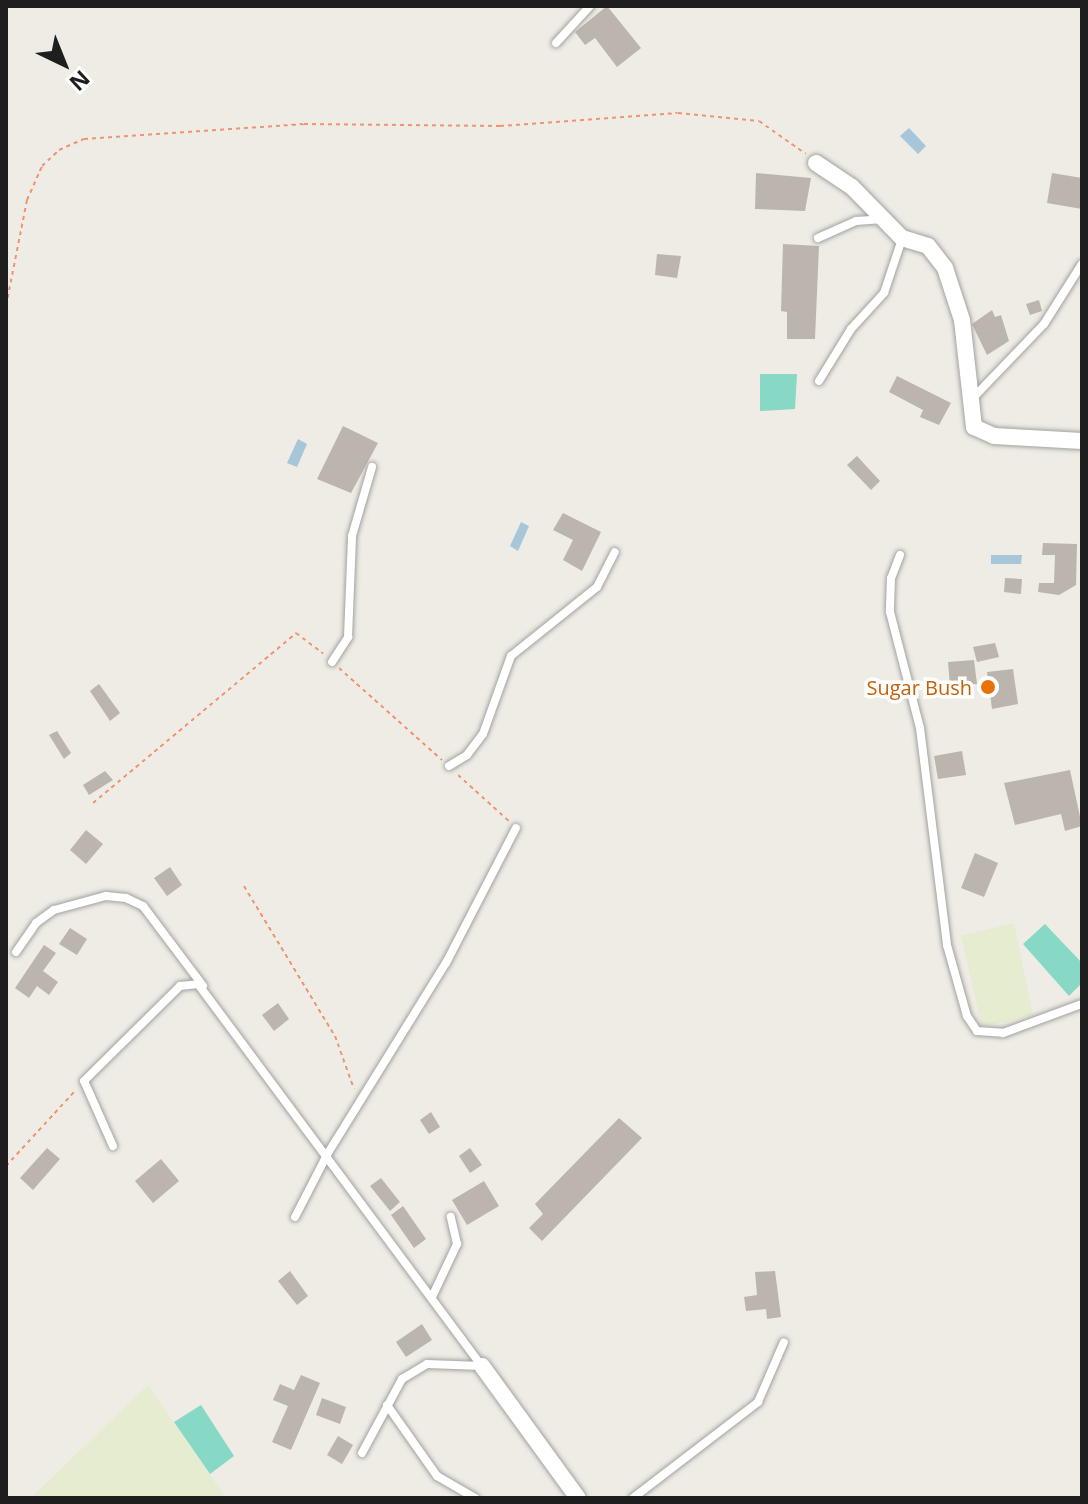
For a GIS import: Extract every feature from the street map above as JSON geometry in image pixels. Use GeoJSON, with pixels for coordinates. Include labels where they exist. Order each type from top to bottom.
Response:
{"type":"FeatureCollection","features":[{"type":"Feature","properties":{"kind":"street"},"geometry":{"type":"LineString","coordinates":[[816,163],[902,238],[928,246],[956,293],[969,417],[984,433],[1082,441]]}},
{"type":"Feature","properties":{"kind":"street"},"geometry":{"type":"LineString","coordinates":[[482,1366],[578,1498]]}},
{"type":"Feature","properties":{"kind":"lane"},"geometry":{"type":"LineString","coordinates":[[556,43],[590,6]]}},
{"type":"Feature","properties":{"kind":"lane"},"geometry":{"type":"LineString","coordinates":[[818,238],[856,221],[883,219]]}},
{"type":"Feature","properties":{"kind":"lane"},"geometry":{"type":"LineString","coordinates":[[819,381],[851,329],[884,293],[902,238]]}},
{"type":"Feature","properties":{"kind":"lane"},"geometry":{"type":"LineString","coordinates":[[968,404],[1044,324],[1082,264]]}},
{"type":"Feature","properties":{"kind":"lane"},"geometry":{"type":"LineString","coordinates":[[332,662],[348,637],[352,536],[372,467]]}},
{"type":"Feature","properties":{"kind":"lane"},"geometry":{"type":"LineString","coordinates":[[449,766],[467,755],[483,734],[511,656],[597,587],[615,552]]}},
{"type":"Feature","properties":{"kind":"lane"},"geometry":{"type":"LineString","coordinates":[[900,555],[891,578],[890,612],[920,728],[947,945],[967,1016],[977,1031],[1003,1033],[1082,1004]]}},
{"type":"Feature","properties":{"kind":"lane"},"geometry":{"type":"LineString","coordinates":[[295,1217],[328,1153],[446,963],[516,828]]}},
{"type":"Feature","properties":{"kind":"lane"},"geometry":{"type":"LineString","coordinates":[[16,952],[36,923],[54,910],[106,896],[126,898],[143,906],[482,1366]]}},
{"type":"Feature","properties":{"kind":"lane"},"geometry":{"type":"LineString","coordinates":[[113,1146],[84,1081],[180,986],[189,982],[206,990]]}},
{"type":"Feature","properties":{"kind":"lane"},"geometry":{"type":"LineString","coordinates":[[432,1297],[457,1244],[451,1217]]}},
{"type":"Feature","properties":{"kind":"lane"},"geometry":{"type":"LineString","coordinates":[[633,1498],[758,1402],[784,1342]]}},
{"type":"Feature","properties":{"kind":"lane"},"geometry":{"type":"LineString","coordinates":[[362,1453],[402,1379],[427,1364],[482,1366]]}},
{"type":"Feature","properties":{"kind":"lane"},"geometry":{"type":"LineString","coordinates":[[387,1405],[437,1476],[475,1498]]}},
{"type":"Feature","properties":{"kind":"path"},"geometry":{"type":"LineString","coordinates":[[6,306],[27,200],[42,166],[59,150],[84,139],[304,124],[500,126],[678,113],[759,121],[816,163]]}},
{"type":"Feature","properties":{"kind":"path"},"geometry":{"type":"LineString","coordinates":[[93,803],[296,633],[516,828]]}},
{"type":"Feature","properties":{"kind":"path"},"geometry":{"type":"LineString","coordinates":[[244,886],[335,1036],[352,1075],[357,1106]]}},
{"type":"Feature","properties":{"kind":"path"},"geometry":{"type":"LineString","coordinates":[[6,1166],[84,1081]]}},
{"type":"Feature","properties":{"kind":"green space"},"geometry":{"type":"Polygon","coordinates":[[[1014,923],[1033,1015],[982,1027],[961,936],[1014,923]]]}},
{"type":"Feature","properties":{"kind":"green space"},"geometry":{"type":"Polygon","coordinates":[[[148,1385],[226,1498],[34,1498],[33,1496],[148,1385]]]}},
{"type":"Feature","properties":{"kind":"shaded area"},"geometry":{"type":"Polygon","coordinates":[[[909,128],[926,146],[918,154],[900,136],[909,128]]]}},
{"type":"Feature","properties":{"kind":"shaded area"},"geometry":{"type":"Polygon","coordinates":[[[760,374],[797,374],[795,409],[760,411],[760,374]]]}},
{"type":"Feature","properties":{"kind":"shaded area"},"geometry":{"type":"Polygon","coordinates":[[[298,439],[307,444],[297,467],[287,463],[298,439]]]}},
{"type":"Feature","properties":{"kind":"shaded area"},"geometry":{"type":"Polygon","coordinates":[[[521,522],[529,526],[518,551],[510,546],[521,522]]]}},
{"type":"Feature","properties":{"kind":"shaded area"},"geometry":{"type":"Polygon","coordinates":[[[991,555],[1022,555],[1021,564],[991,564],[991,555]]]}},
{"type":"Feature","properties":{"kind":"shaded area"},"geometry":{"type":"Polygon","coordinates":[[[1045,924],[1082,963],[1082,983],[1069,996],[1023,944],[1045,924]]]}},
{"type":"Feature","properties":{"kind":"shaded area"},"geometry":{"type":"Polygon","coordinates":[[[201,1405],[234,1456],[210,1474],[174,1422],[201,1405]]]}},
{"type":"Feature","properties":{"kind":"building"},"geometry":{"type":"Polygon","coordinates":[[[607,6],[641,48],[617,67],[595,38],[585,45],[575,32],[607,6]]]}},
{"type":"Feature","properties":{"kind":"building"},"geometry":{"type":"Polygon","coordinates":[[[756,173],[811,178],[805,211],[755,209],[756,173]]]}},
{"type":"Feature","properties":{"kind":"building"},"geometry":{"type":"Polygon","coordinates":[[[1052,173],[1082,178],[1082,209],[1047,203],[1052,173]]]}},
{"type":"Feature","properties":{"kind":"building"},"geometry":{"type":"Polygon","coordinates":[[[783,244],[819,246],[815,339],[787,339],[787,312],[781,311],[783,244]]]}},
{"type":"Feature","properties":{"kind":"building"},"geometry":{"type":"Polygon","coordinates":[[[657,254],[681,256],[677,278],[655,275],[657,254]]]}},
{"type":"Feature","properties":{"kind":"building"},"geometry":{"type":"Polygon","coordinates":[[[1039,300],[1042,311],[1030,315],[1026,304],[1039,300]]]}},
{"type":"Feature","properties":{"kind":"building"},"geometry":{"type":"Polygon","coordinates":[[[992,310],[995,317],[1001,315],[1009,341],[987,355],[972,324],[992,310]]]}},
{"type":"Feature","properties":{"kind":"building"},"geometry":{"type":"Polygon","coordinates":[[[897,376],[951,403],[939,425],[920,417],[923,410],[889,392],[897,376]]]}},
{"type":"Feature","properties":{"kind":"building"},"geometry":{"type":"Polygon","coordinates":[[[343,426],[378,443],[351,493],[317,479],[343,426]]]}},
{"type":"Feature","properties":{"kind":"building"},"geometry":{"type":"Polygon","coordinates":[[[857,456],[880,481],[871,490],[847,465],[857,456]]]}},
{"type":"Feature","properties":{"kind":"building"},"geometry":{"type":"Polygon","coordinates":[[[563,513],[601,532],[582,571],[563,560],[573,540],[553,530],[563,513]]]}},
{"type":"Feature","properties":{"kind":"building"},"geometry":{"type":"Polygon","coordinates":[[[1043,543],[1077,544],[1076,585],[1059,595],[1038,592],[1039,583],[1054,583],[1055,555],[1042,555],[1043,543]]]}},
{"type":"Feature","properties":{"kind":"building"},"geometry":{"type":"Polygon","coordinates":[[[1005,578],[1022,579],[1021,594],[1004,592],[1005,578]]]}},
{"type":"Feature","properties":{"kind":"building"},"geometry":{"type":"Polygon","coordinates":[[[995,643],[999,657],[977,662],[973,647],[995,643]]]}},
{"type":"Feature","properties":{"kind":"building"},"geometry":{"type":"Polygon","coordinates":[[[974,660],[977,684],[950,686],[948,662],[974,660]]]}},
{"type":"Feature","properties":{"kind":"building"},"geometry":{"type":"Polygon","coordinates":[[[1013,669],[1018,704],[992,709],[987,672],[1013,669]]]}},
{"type":"Feature","properties":{"kind":"building"},"geometry":{"type":"Polygon","coordinates":[[[99,684],[120,713],[110,721],[90,691],[99,684]]]}},
{"type":"Feature","properties":{"kind":"building"},"geometry":{"type":"Polygon","coordinates":[[[57,731],[71,753],[64,759],[49,735],[57,731]]]}},
{"type":"Feature","properties":{"kind":"building"},"geometry":{"type":"Polygon","coordinates":[[[962,751],[966,775],[938,779],[934,756],[962,751]]]}},
{"type":"Feature","properties":{"kind":"building"},"geometry":{"type":"Polygon","coordinates":[[[1070,770],[1082,826],[1065,831],[1061,814],[1015,825],[1004,783],[1070,770]]]}},
{"type":"Feature","properties":{"kind":"building"},"geometry":{"type":"Polygon","coordinates":[[[105,771],[113,780],[89,795],[83,785],[105,771]]]}},
{"type":"Feature","properties":{"kind":"building"},"geometry":{"type":"Polygon","coordinates":[[[86,830],[103,844],[86,864],[70,850],[86,830]]]}},
{"type":"Feature","properties":{"kind":"building"},"geometry":{"type":"Polygon","coordinates":[[[975,853],[998,863],[984,897],[961,888],[975,853]]]}},
{"type":"Feature","properties":{"kind":"building"},"geometry":{"type":"Polygon","coordinates":[[[170,867],[182,885],[167,896],[154,878],[170,867]]]}},
{"type":"Feature","properties":{"kind":"building"},"geometry":{"type":"Polygon","coordinates":[[[70,928],[87,939],[77,955],[59,944],[70,928]]]}},
{"type":"Feature","properties":{"kind":"building"},"geometry":{"type":"Polygon","coordinates":[[[44,945],[56,953],[43,971],[58,982],[49,995],[37,986],[29,998],[15,988],[44,945]]]}},
{"type":"Feature","properties":{"kind":"building"},"geometry":{"type":"Polygon","coordinates":[[[278,1003],[289,1019],[274,1031],[262,1015],[278,1003]]]}},
{"type":"Feature","properties":{"kind":"building"},"geometry":{"type":"Polygon","coordinates":[[[431,1112],[440,1127],[429,1134],[420,1120],[431,1112]]]}},
{"type":"Feature","properties":{"kind":"building"},"geometry":{"type":"Polygon","coordinates":[[[619,1118],[642,1138],[542,1241],[529,1228],[543,1214],[535,1204],[619,1118]]]}},
{"type":"Feature","properties":{"kind":"building"},"geometry":{"type":"Polygon","coordinates":[[[47,1148],[60,1159],[33,1190],[20,1178],[47,1148]]]}},
{"type":"Feature","properties":{"kind":"building"},"geometry":{"type":"Polygon","coordinates":[[[470,1148],[482,1165],[470,1173],[459,1156],[470,1148]]]}},
{"type":"Feature","properties":{"kind":"building"},"geometry":{"type":"Polygon","coordinates":[[[161,1159],[179,1181],[153,1203],[135,1181],[161,1159]]]}},
{"type":"Feature","properties":{"kind":"building"},"geometry":{"type":"Polygon","coordinates":[[[381,1178],[400,1202],[390,1211],[370,1186],[381,1178]]]}},
{"type":"Feature","properties":{"kind":"building"},"geometry":{"type":"Polygon","coordinates":[[[484,1181],[499,1206],[467,1225],[452,1200],[484,1181]]]}},
{"type":"Feature","properties":{"kind":"building"},"geometry":{"type":"Polygon","coordinates":[[[403,1206],[426,1239],[414,1248],[391,1215],[403,1206]]]}},
{"type":"Feature","properties":{"kind":"building"},"geometry":{"type":"Polygon","coordinates":[[[290,1271],[308,1296],[297,1305],[278,1281],[290,1271]]]}},
{"type":"Feature","properties":{"kind":"building"},"geometry":{"type":"Polygon","coordinates":[[[775,1271],[781,1317],[767,1319],[766,1309],[746,1311],[744,1297],[757,1295],[755,1272],[775,1271]]]}},
{"type":"Feature","properties":{"kind":"building"},"geometry":{"type":"Polygon","coordinates":[[[422,1324],[432,1340],[406,1357],[396,1342],[422,1324]]]}},
{"type":"Feature","properties":{"kind":"building"},"geometry":{"type":"Polygon","coordinates":[[[301,1375],[320,1383],[291,1450],[272,1442],[288,1406],[273,1400],[280,1384],[294,1390],[301,1375]]]}},
{"type":"Feature","properties":{"kind":"building"},"geometry":{"type":"Polygon","coordinates":[[[322,1398],[346,1407],[340,1424],[316,1415],[322,1398]]]}},
{"type":"Feature","properties":{"kind":"building"},"geometry":{"type":"Polygon","coordinates":[[[338,1436],[353,1445],[342,1464],[327,1455],[338,1436]]]}},
{"type":"Feature","properties":{"kind":"place","name":"Sugar Bush"},"geometry":{"type":"Point","coordinates":[988,687]}}]}
